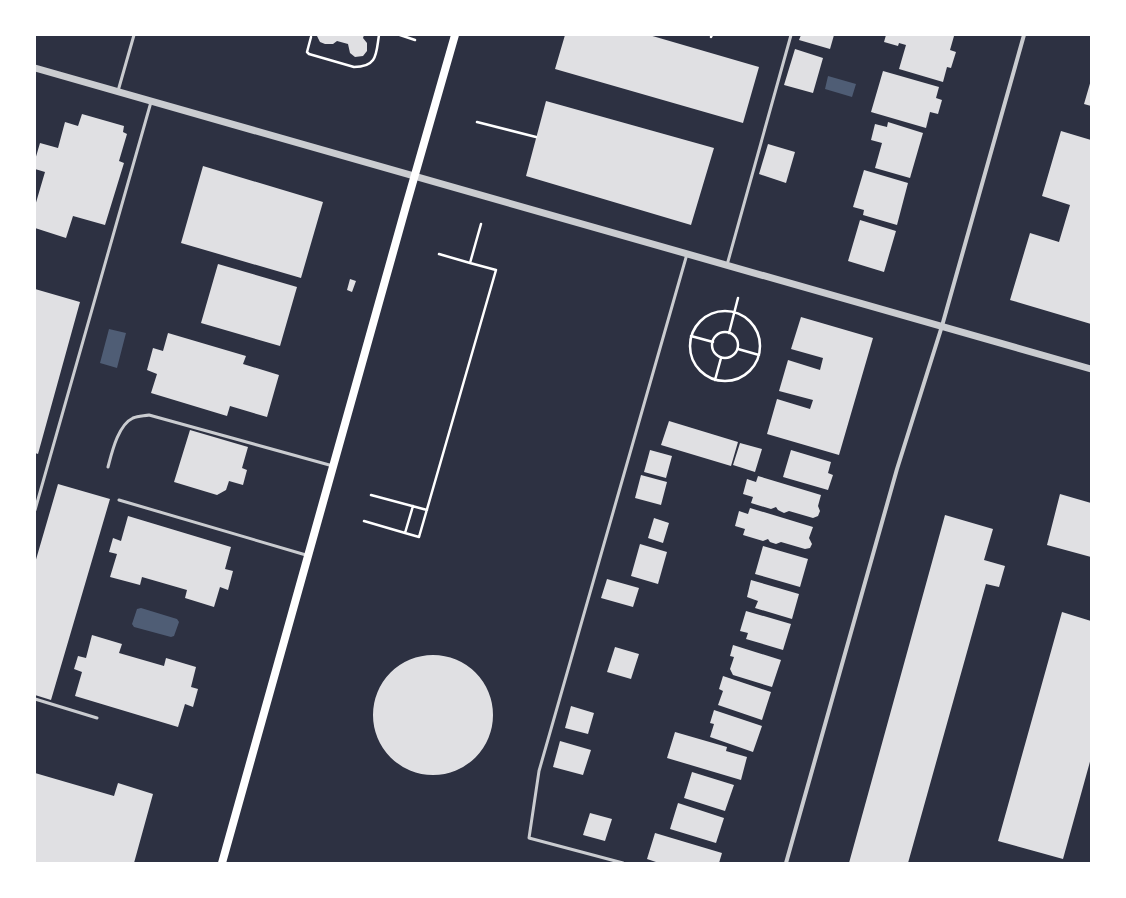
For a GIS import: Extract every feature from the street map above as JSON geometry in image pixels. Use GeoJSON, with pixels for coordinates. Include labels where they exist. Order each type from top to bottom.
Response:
{"type":"FeatureCollection","features":[{"type":"Feature","properties":{"kind":"main road"},"geometry":{"type":"LineString","coordinates":[[222,863],[455,35]]}},
{"type":"Feature","properties":{"kind":"street"},"geometry":{"type":"LineString","coordinates":[[786,863],[897,469],[942,326],[1024,35]]}},
{"type":"Feature","properties":{"kind":"street"},"geometry":{"type":"LineString","coordinates":[[35,68],[1091,369]]}},
{"type":"Feature","properties":{"kind":"lane"},"geometry":{"type":"LineString","coordinates":[[118,92],[134,35]]}},
{"type":"Feature","properties":{"kind":"lane"},"geometry":{"type":"LineString","coordinates":[[727,265],[791,35]]}},
{"type":"Feature","properties":{"kind":"lane"},"geometry":{"type":"LineString","coordinates":[[35,510],[151,102]]}},
{"type":"Feature","properties":{"kind":"lane"},"geometry":{"type":"LineString","coordinates":[[623,863],[529,838],[540,771],[687,254]]}},
{"type":"Feature","properties":{"kind":"lane"},"geometry":{"type":"LineString","coordinates":[[108,467],[122,428],[132,418],[149,415],[333,466]]}},
{"type":"Feature","properties":{"kind":"lane"},"geometry":{"type":"LineString","coordinates":[[119,500],[308,555]]}},
{"type":"Feature","properties":{"kind":"lane"},"geometry":{"type":"LineString","coordinates":[[35,699],[96,718]]}},
{"type":"Feature","properties":{"kind":"path"},"geometry":{"type":"LineString","coordinates":[[311,37],[307,52],[309,54],[354,67],[361,67],[368,65],[376,56],[379,35]]}},
{"type":"Feature","properties":{"kind":"path"},"geometry":{"type":"LineString","coordinates":[[400,35],[415,40]]}},
{"type":"Feature","properties":{"kind":"path"},"geometry":{"type":"LineString","coordinates":[[477,122],[536,137]]}},
{"type":"Feature","properties":{"kind":"path"},"geometry":{"type":"LineString","coordinates":[[470,263],[481,224]]}},
{"type":"Feature","properties":{"kind":"path"},"geometry":{"type":"LineString","coordinates":[[364,521],[419,537],[496,270],[439,254]]}},
{"type":"Feature","properties":{"kind":"path"},"geometry":{"type":"LineString","coordinates":[[728,333],[738,298]]}},
{"type":"Feature","properties":{"kind":"path"},"geometry":{"type":"LineString","coordinates":[[725,310],[734,312],[744,316],[753,324],[759,339],[759,355],[754,366],[746,374],[736,379],[725,381],[715,380],[704,374],[692,357],[690,346],[692,336],[695,327],[708,315],[716,311],[725,310]]}},
{"type":"Feature","properties":{"kind":"path"},"geometry":{"type":"LineString","coordinates":[[724,333],[732,334],[738,341],[738,349],[733,356],[729,358],[721,358],[713,350],[713,342],[717,335],[724,333]]}},
{"type":"Feature","properties":{"kind":"path"},"geometry":{"type":"LineString","coordinates":[[692,336],[713,342]]}},
{"type":"Feature","properties":{"kind":"path"},"geometry":{"type":"LineString","coordinates":[[738,349],[759,355]]}},
{"type":"Feature","properties":{"kind":"path"},"geometry":{"type":"LineString","coordinates":[[715,380],[721,358]]}},
{"type":"Feature","properties":{"kind":"path"},"geometry":{"type":"LineString","coordinates":[[371,495],[427,510]]}},
{"type":"Feature","properties":{"kind":"path"},"geometry":{"type":"LineString","coordinates":[[405,533],[413,506]]}},
{"type":"Feature","properties":{"kind":"water"},"geometry":{"type":"Polygon","coordinates":[[[828,76],[856,84],[852,97],[825,89],[828,76]]]}},
{"type":"Feature","properties":{"kind":"water"},"geometry":{"type":"Polygon","coordinates":[[[109,329],[126,333],[117,368],[100,363],[109,329]]]}},
{"type":"Feature","properties":{"kind":"water"},"geometry":{"type":"Polygon","coordinates":[[[141,608],[177,619],[179,622],[174,636],[171,637],[134,627],[132,624],[137,609],[141,608]]]}},
{"type":"Feature","properties":{"kind":"building"},"geometry":{"type":"Polygon","coordinates":[[[314,35],[364,35],[363,38],[367,43],[367,51],[363,56],[355,57],[350,53],[348,44],[337,41],[333,44],[325,44],[320,42],[317,36],[314,35]]]}},
{"type":"Feature","properties":{"kind":"building"},"geometry":{"type":"Polygon","coordinates":[[[565,35],[649,35],[759,67],[743,123],[555,69],[565,35]]]}},
{"type":"Feature","properties":{"kind":"building"},"geometry":{"type":"Polygon","coordinates":[[[801,35],[834,35],[830,49],[799,40],[801,35]]]}},
{"type":"Feature","properties":{"kind":"building"},"geometry":{"type":"Polygon","coordinates":[[[886,35],[954,36],[950,50],[956,52],[951,68],[947,67],[943,82],[899,69],[906,45],[899,43],[898,46],[884,42],[886,35]]]}},
{"type":"Feature","properties":{"kind":"building"},"geometry":{"type":"Polygon","coordinates":[[[795,49],[823,58],[813,93],[784,85],[795,49]]]}},
{"type":"Feature","properties":{"kind":"building"},"geometry":{"type":"Polygon","coordinates":[[[883,71],[939,87],[936,98],[942,100],[938,114],[930,112],[926,128],[871,112],[883,71]]]}},
{"type":"Feature","properties":{"kind":"building"},"geometry":{"type":"Polygon","coordinates":[[[1091,80],[1091,106],[1084,104],[1091,80]]]}},
{"type":"Feature","properties":{"kind":"building"},"geometry":{"type":"Polygon","coordinates":[[[546,101],[714,148],[691,225],[526,176],[546,101]]]}},
{"type":"Feature","properties":{"kind":"building"},"geometry":{"type":"Polygon","coordinates":[[[82,114],[124,126],[123,132],[127,134],[119,161],[124,163],[105,225],[73,216],[66,238],[35,228],[35,206],[45,172],[35,169],[35,160],[40,143],[58,148],[65,122],[78,126],[82,114]]]}},
{"type":"Feature","properties":{"kind":"building"},"geometry":{"type":"Polygon","coordinates":[[[888,122],[923,133],[910,178],[875,168],[882,143],[871,140],[875,124],[887,127],[888,122]]]}},
{"type":"Feature","properties":{"kind":"building"},"geometry":{"type":"Polygon","coordinates":[[[1061,131],[1091,140],[1091,324],[1010,300],[1030,233],[1059,242],[1070,205],[1042,196],[1061,131]]]}},
{"type":"Feature","properties":{"kind":"building"},"geometry":{"type":"Polygon","coordinates":[[[768,144],[795,152],[786,183],[759,174],[768,144]]]}},
{"type":"Feature","properties":{"kind":"building"},"geometry":{"type":"Polygon","coordinates":[[[203,166],[323,202],[301,278],[181,243],[203,166]]]}},
{"type":"Feature","properties":{"kind":"building"},"geometry":{"type":"Polygon","coordinates":[[[864,170],[908,183],[897,225],[863,215],[864,210],[853,207],[864,170]]]}},
{"type":"Feature","properties":{"kind":"building"},"geometry":{"type":"Polygon","coordinates":[[[860,220],[896,231],[884,272],[848,261],[860,220]]]}},
{"type":"Feature","properties":{"kind":"building"},"geometry":{"type":"Polygon","coordinates":[[[218,264],[297,287],[280,346],[201,323],[218,264]]]}},
{"type":"Feature","properties":{"kind":"building"},"geometry":{"type":"Polygon","coordinates":[[[350,279],[356,281],[352,292],[347,290],[350,279]]]}},
{"type":"Feature","properties":{"kind":"building"},"geometry":{"type":"Polygon","coordinates":[[[35,289],[80,302],[38,454],[35,453],[35,289]]]}},
{"type":"Feature","properties":{"kind":"building"},"geometry":{"type":"Polygon","coordinates":[[[801,317],[873,338],[839,455],[767,434],[777,399],[810,409],[813,400],[779,391],[788,360],[820,370],[823,358],[791,349],[801,317]]]}},
{"type":"Feature","properties":{"kind":"building"},"geometry":{"type":"Polygon","coordinates":[[[168,333],[246,356],[243,364],[279,375],[267,417],[230,406],[227,416],[151,393],[157,374],[147,370],[153,348],[163,351],[168,333]]]}},
{"type":"Feature","properties":{"kind":"building"},"geometry":{"type":"Polygon","coordinates":[[[669,421],[738,442],[731,466],[661,445],[669,421]]]}},
{"type":"Feature","properties":{"kind":"building"},"geometry":{"type":"Polygon","coordinates":[[[190,430],[248,447],[242,468],[247,470],[243,485],[229,481],[226,490],[217,495],[174,482],[190,430]]]}},
{"type":"Feature","properties":{"kind":"building"},"geometry":{"type":"Polygon","coordinates":[[[740,443],[762,449],[755,472],[733,465],[740,443]]]}},
{"type":"Feature","properties":{"kind":"building"},"geometry":{"type":"Polygon","coordinates":[[[650,450],[672,456],[666,478],[644,472],[650,450]]]}},
{"type":"Feature","properties":{"kind":"building"},"geometry":{"type":"Polygon","coordinates":[[[791,450],[831,462],[828,473],[833,475],[828,490],[783,477],[791,450]]]}},
{"type":"Feature","properties":{"kind":"building"},"geometry":{"type":"Polygon","coordinates":[[[641,475],[667,482],[661,505],[635,498],[641,475]]]}},
{"type":"Feature","properties":{"kind":"building"},"geometry":{"type":"Polygon","coordinates":[[[758,476],[821,495],[818,506],[820,511],[818,516],[813,518],[789,511],[784,513],[776,507],[771,509],[751,503],[753,497],[743,494],[747,479],[756,482],[758,476]]]}},
{"type":"Feature","properties":{"kind":"building"},"geometry":{"type":"Polygon","coordinates":[[[58,484],[110,499],[51,700],[35,695],[35,563],[58,484]]]}},
{"type":"Feature","properties":{"kind":"building"},"geometry":{"type":"Polygon","coordinates":[[[1060,494],[1091,503],[1091,557],[1047,545],[1060,494]]]}},
{"type":"Feature","properties":{"kind":"building"},"geometry":{"type":"Polygon","coordinates":[[[750,508],[813,527],[809,538],[812,544],[810,548],[805,549],[781,542],[776,544],[770,542],[768,539],[763,541],[743,535],[745,529],[735,526],[739,511],[748,514],[750,508]]]}},
{"type":"Feature","properties":{"kind":"building"},"geometry":{"type":"Polygon","coordinates":[[[945,515],[993,529],[984,560],[1005,566],[999,587],[986,584],[908,863],[849,863],[945,515]]]}},
{"type":"Feature","properties":{"kind":"building"},"geometry":{"type":"Polygon","coordinates":[[[128,516],[231,547],[225,569],[233,571],[228,590],[220,587],[214,607],[185,598],[187,590],[142,577],[140,585],[110,577],[117,554],[109,552],[113,538],[121,541],[128,516]]]}},
{"type":"Feature","properties":{"kind":"building"},"geometry":{"type":"Polygon","coordinates":[[[654,518],[669,523],[663,543],[648,538],[654,518]]]}},
{"type":"Feature","properties":{"kind":"building"},"geometry":{"type":"Polygon","coordinates":[[[640,544],[667,552],[658,584],[631,576],[640,544]]]}},
{"type":"Feature","properties":{"kind":"building"},"geometry":{"type":"Polygon","coordinates":[[[763,546],[808,559],[800,587],[755,574],[763,546]]]}},
{"type":"Feature","properties":{"kind":"building"},"geometry":{"type":"Polygon","coordinates":[[[607,579],[639,588],[633,607],[601,598],[607,579]]]}},
{"type":"Feature","properties":{"kind":"building"},"geometry":{"type":"Polygon","coordinates":[[[751,580],[799,594],[792,619],[755,608],[758,601],[747,597],[751,580]]]}},
{"type":"Feature","properties":{"kind":"building"},"geometry":{"type":"Polygon","coordinates":[[[746,611],[791,624],[783,650],[746,639],[748,633],[740,631],[746,611]]]}},
{"type":"Feature","properties":{"kind":"building"},"geometry":{"type":"Polygon","coordinates":[[[1062,612],[1091,621],[1091,758],[1063,859],[998,841],[1062,612]]]}},
{"type":"Feature","properties":{"kind":"building"},"geometry":{"type":"Polygon","coordinates":[[[92,635],[122,644],[119,653],[164,666],[166,658],[196,667],[191,687],[198,689],[193,707],[185,704],[178,727],[75,696],[82,672],[74,669],[78,656],[86,658],[92,635]]]}},
{"type":"Feature","properties":{"kind":"building"},"geometry":{"type":"Polygon","coordinates":[[[733,645],[781,660],[772,687],[733,675],[730,669],[734,657],[730,656],[733,645]]]}},
{"type":"Feature","properties":{"kind":"building"},"geometry":{"type":"Polygon","coordinates":[[[615,647],[639,654],[631,679],[607,672],[615,647]]]}},
{"type":"Feature","properties":{"kind":"building"},"geometry":{"type":"Polygon","coordinates":[[[433,655],[445,656],[456,660],[466,665],[475,673],[483,682],[488,692],[492,703],[492,727],[488,738],[483,748],[475,757],[466,765],[456,770],[445,774],[433,775],[421,774],[410,770],[400,765],[391,757],[383,748],[378,738],[374,727],[373,715],[374,703],[378,692],[383,682],[391,673],[400,665],[410,660],[421,656],[433,655]]]}},
{"type":"Feature","properties":{"kind":"building"},"geometry":{"type":"Polygon","coordinates":[[[723,676],[771,692],[762,720],[718,705],[723,691],[719,689],[723,676]]]}},
{"type":"Feature","properties":{"kind":"building"},"geometry":{"type":"Polygon","coordinates":[[[571,706],[594,713],[588,734],[565,728],[571,706]]]}},
{"type":"Feature","properties":{"kind":"building"},"geometry":{"type":"Polygon","coordinates":[[[714,710],[762,726],[753,752],[710,737],[714,724],[710,723],[714,710]]]}},
{"type":"Feature","properties":{"kind":"building"},"geometry":{"type":"Polygon","coordinates":[[[675,732],[727,747],[726,751],[747,757],[741,780],[667,758],[675,732]]]}},
{"type":"Feature","properties":{"kind":"building"},"geometry":{"type":"Polygon","coordinates":[[[560,741],[591,750],[583,775],[553,767],[560,741]]]}},
{"type":"Feature","properties":{"kind":"building"},"geometry":{"type":"Polygon","coordinates":[[[692,772],[734,785],[725,811],[684,798],[692,772]]]}},
{"type":"Feature","properties":{"kind":"building"},"geometry":{"type":"Polygon","coordinates":[[[35,773],[114,796],[118,783],[153,794],[134,863],[35,863],[35,773]]]}},
{"type":"Feature","properties":{"kind":"building"},"geometry":{"type":"Polygon","coordinates":[[[678,803],[724,818],[716,843],[670,829],[678,803]]]}},
{"type":"Feature","properties":{"kind":"building"},"geometry":{"type":"Polygon","coordinates":[[[590,813],[612,819],[605,841],[583,835],[590,813]]]}},
{"type":"Feature","properties":{"kind":"building"},"geometry":{"type":"Polygon","coordinates":[[[655,833],[722,853],[719,863],[659,863],[647,859],[655,833]]]}}]}
